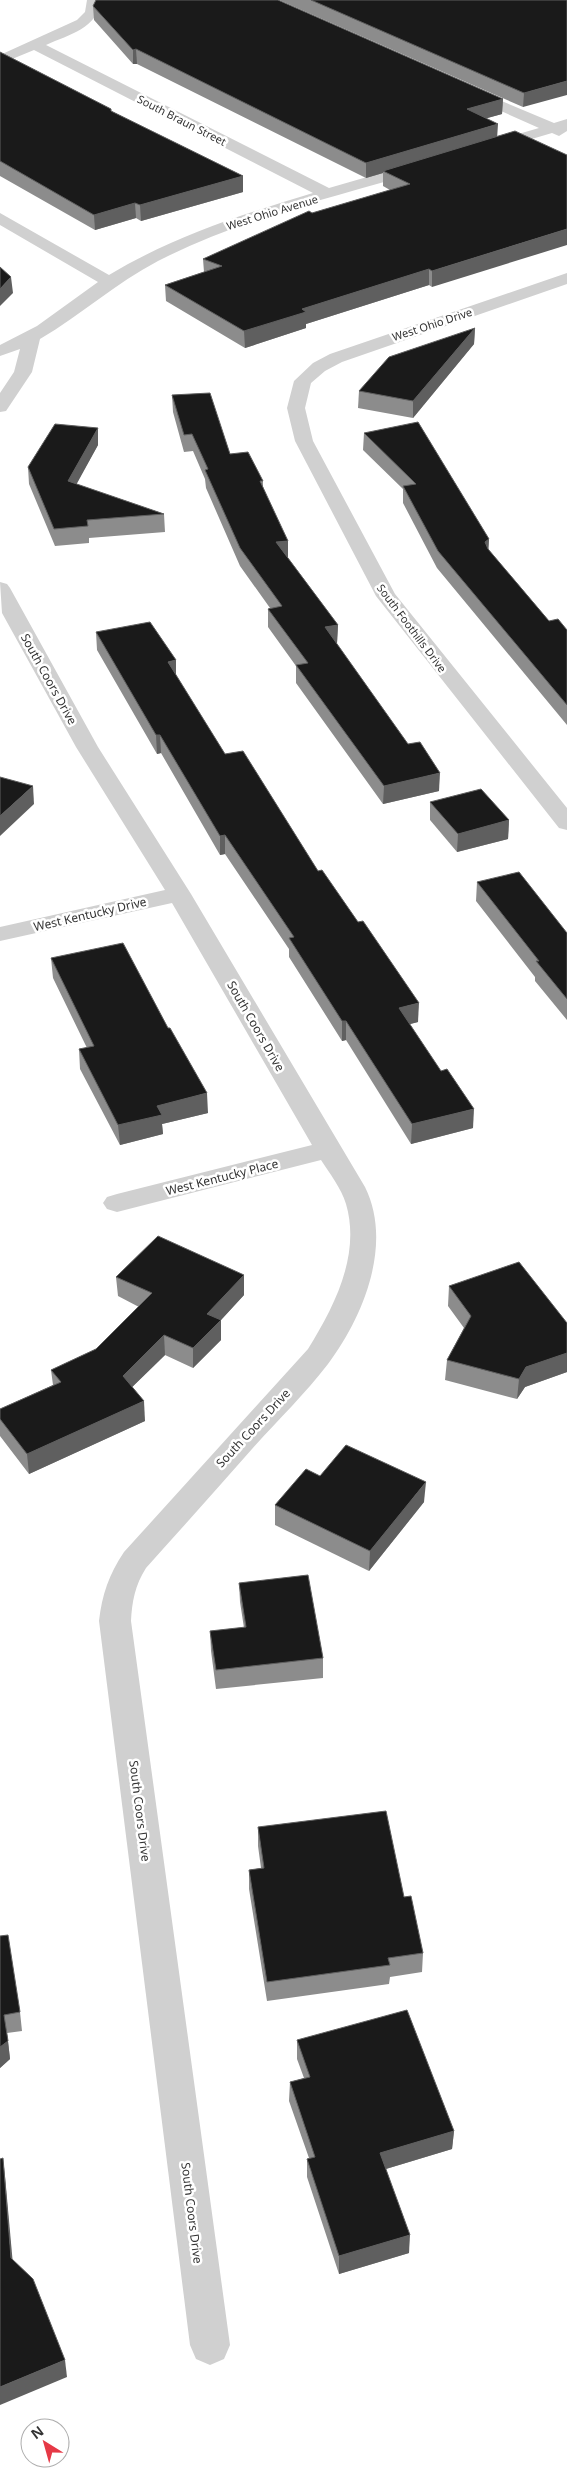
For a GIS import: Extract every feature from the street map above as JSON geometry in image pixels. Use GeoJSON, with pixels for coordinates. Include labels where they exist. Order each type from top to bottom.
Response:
{"type":"FeatureCollection","features":[{"type":"Feature","properties":{"kind":"street"},"geometry":{"type":"LineString","coordinates":[[0,60],[82,23],[92,13],[94,0]]}},
{"type":"Feature","properties":{"kind":"street","name":"South Braun Street"},"geometry":{"type":"LineString","coordinates":[[36,45],[328,194]]}},
{"type":"Feature","properties":{"kind":"street"},"geometry":{"type":"LineString","coordinates":[[459,87],[559,126],[567,135]]}},
{"type":"Feature","properties":{"kind":"street"},"geometry":{"type":"LineString","coordinates":[[474,151],[559,126]]}},
{"type":"Feature","properties":{"kind":"street","name":"West Ohio Avenue"},"geometry":{"type":"LineString","coordinates":[[0,351],[32,338],[109,282],[161,254],[216,230],[437,162]]}},
{"type":"Feature","properties":{"kind":"street"},"geometry":{"type":"LineString","coordinates":[[0,218],[109,282]]}},
{"type":"Feature","properties":{"kind":"street","name":"West Ohio Drive"},"geometry":{"type":"LineString","coordinates":[[303,381],[319,367],[354,350],[567,278]]}},
{"type":"Feature","properties":{"kind":"street"},"geometry":{"type":"LineString","coordinates":[[0,407],[23,372],[32,338]]}},
{"type":"Feature","properties":{"kind":"street","name":"South Foothills Drive"},"geometry":{"type":"LineString","coordinates":[[303,381],[296,408],[300,430],[376,581],[401,616],[567,823]]}},
{"type":"Feature","properties":{"kind":"street","name":"South Coors Drive"},"geometry":{"type":"LineString","coordinates":[[1,593],[87,747],[179,894],[328,1150],[354,1190],[361,1210],[364,1230],[357,1277],[336,1326],[318,1356],[135,1560],[123,1577],[117,1598],[116,1621],[210,2345]]}},
{"type":"Feature","properties":{"kind":"street","name":"West Kentucky Drive"},"geometry":{"type":"LineString","coordinates":[[0,934],[179,894]]}},
{"type":"Feature","properties":{"kind":"street","name":"West Kentucky Place"},"geometry":{"type":"LineString","coordinates":[[117,1203],[328,1150]]}},
{"type":"Feature","properties":{"kind":"building"},"geometry":{"type":"Polygon","coordinates":[[[96,0],[278,0],[503,99],[467,109],[498,124],[366,163],[136,49],[133,50],[93,6],[96,0]]]}},
{"type":"Feature","properties":{"kind":"building"},"geometry":{"type":"Polygon","coordinates":[[[311,0],[567,0],[567,81],[524,93],[311,0]]]}},
{"type":"Feature","properties":{"kind":"building"},"geometry":{"type":"Polygon","coordinates":[[[0,52],[111,109],[111,111],[243,176],[140,205],[135,203],[94,215],[0,161],[0,52]]]}},
{"type":"Feature","properties":{"kind":"building"},"geometry":{"type":"Polygon","coordinates":[[[515,131],[567,155],[567,229],[432,271],[429,269],[302,309],[306,312],[244,331],[165,285],[222,266],[203,259],[309,211],[312,213],[410,184],[383,171],[515,131]]]}},
{"type":"Feature","properties":{"kind":"building"},"geometry":{"type":"Polygon","coordinates":[[[0,267],[11,277],[0,289],[0,267]]]}},
{"type":"Feature","properties":{"kind":"building"},"geometry":{"type":"Polygon","coordinates":[[[475,328],[413,401],[359,391],[389,357],[475,328]]]}},
{"type":"Feature","properties":{"kind":"building"},"geometry":{"type":"Polygon","coordinates":[[[210,393],[230,454],[248,452],[263,481],[260,481],[288,541],[276,542],[338,625],[325,627],[408,744],[420,742],[440,773],[384,786],[296,665],[308,663],[268,609],[282,606],[240,548],[205,470],[208,469],[192,434],[184,435],[172,395],[210,393]]]}},
{"type":"Feature","properties":{"kind":"building"},"geometry":{"type":"Polygon","coordinates":[[[418,422],[489,539],[485,542],[488,549],[549,621],[558,619],[567,630],[567,705],[438,551],[403,486],[416,484],[364,433],[418,422]]]}},
{"type":"Feature","properties":{"kind":"building"},"geometry":{"type":"Polygon","coordinates":[[[55,424],[98,428],[68,481],[164,514],[87,520],[88,526],[54,529],[28,467],[55,424]]]}},
{"type":"Feature","properties":{"kind":"building"},"geometry":{"type":"Polygon","coordinates":[[[150,622],[176,660],[168,662],[225,754],[243,751],[318,871],[322,870],[358,922],[363,921],[419,1003],[399,1008],[441,1071],[447,1069],[474,1109],[412,1124],[346,1021],[342,1021],[289,938],[294,937],[225,835],[220,836],[160,735],[156,735],[96,632],[150,622]]]}},
{"type":"Feature","properties":{"kind":"building"},"geometry":{"type":"Polygon","coordinates":[[[0,777],[33,786],[0,816],[0,777]]]}},
{"type":"Feature","properties":{"kind":"building"},"geometry":{"type":"Polygon","coordinates":[[[481,789],[509,820],[458,834],[430,802],[481,789]]]}},
{"type":"Feature","properties":{"kind":"building"},"geometry":{"type":"Polygon","coordinates":[[[519,872],[567,933],[567,999],[477,882],[519,872]]]}},
{"type":"Feature","properties":{"kind":"building"},"geometry":{"type":"Polygon","coordinates":[[[123,943],[168,1028],[170,1028],[207,1093],[157,1106],[162,1115],[118,1125],[79,1049],[94,1046],[51,958],[123,943]]]}},
{"type":"Feature","properties":{"kind":"building"},"geometry":{"type":"Polygon","coordinates":[[[158,1236],[244,1275],[207,1314],[221,1320],[193,1348],[164,1335],[123,1376],[144,1401],[27,1454],[0,1419],[0,1409],[61,1382],[51,1370],[96,1349],[152,1293],[116,1277],[158,1236]]]}},
{"type":"Feature","properties":{"kind":"building"},"geometry":{"type":"Polygon","coordinates":[[[519,1262],[567,1323],[567,1353],[526,1367],[519,1379],[447,1360],[471,1316],[449,1286],[519,1262]]]}},
{"type":"Feature","properties":{"kind":"building"},"geometry":{"type":"Polygon","coordinates":[[[346,1445],[426,1482],[370,1551],[275,1505],[306,1469],[320,1476],[346,1445]]]}},
{"type":"Feature","properties":{"kind":"building"},"geometry":{"type":"Polygon","coordinates":[[[308,1575],[323,1658],[216,1670],[210,1631],[246,1627],[239,1583],[308,1575]]]}},
{"type":"Feature","properties":{"kind":"building"},"geometry":{"type":"Polygon","coordinates":[[[386,1811],[404,1897],[411,1896],[423,1953],[388,1958],[390,1965],[267,1982],[249,1870],[264,1868],[258,1827],[386,1811]]]}},
{"type":"Feature","properties":{"kind":"building"},"geometry":{"type":"Polygon","coordinates":[[[8,1935],[20,2012],[4,2015],[8,2041],[0,2047],[0,1936],[8,1935]]]}},
{"type":"Feature","properties":{"kind":"building"},"geometry":{"type":"Polygon","coordinates":[[[407,2010],[454,2131],[380,2153],[410,2235],[339,2256],[307,2159],[315,2157],[290,2082],[310,2077],[297,2040],[407,2010]]]}},
{"type":"Feature","properties":{"kind":"building"},"geometry":{"type":"Polygon","coordinates":[[[3,2158],[11,2258],[33,2279],[65,2360],[0,2387],[0,2159],[3,2158]]]}}]}
